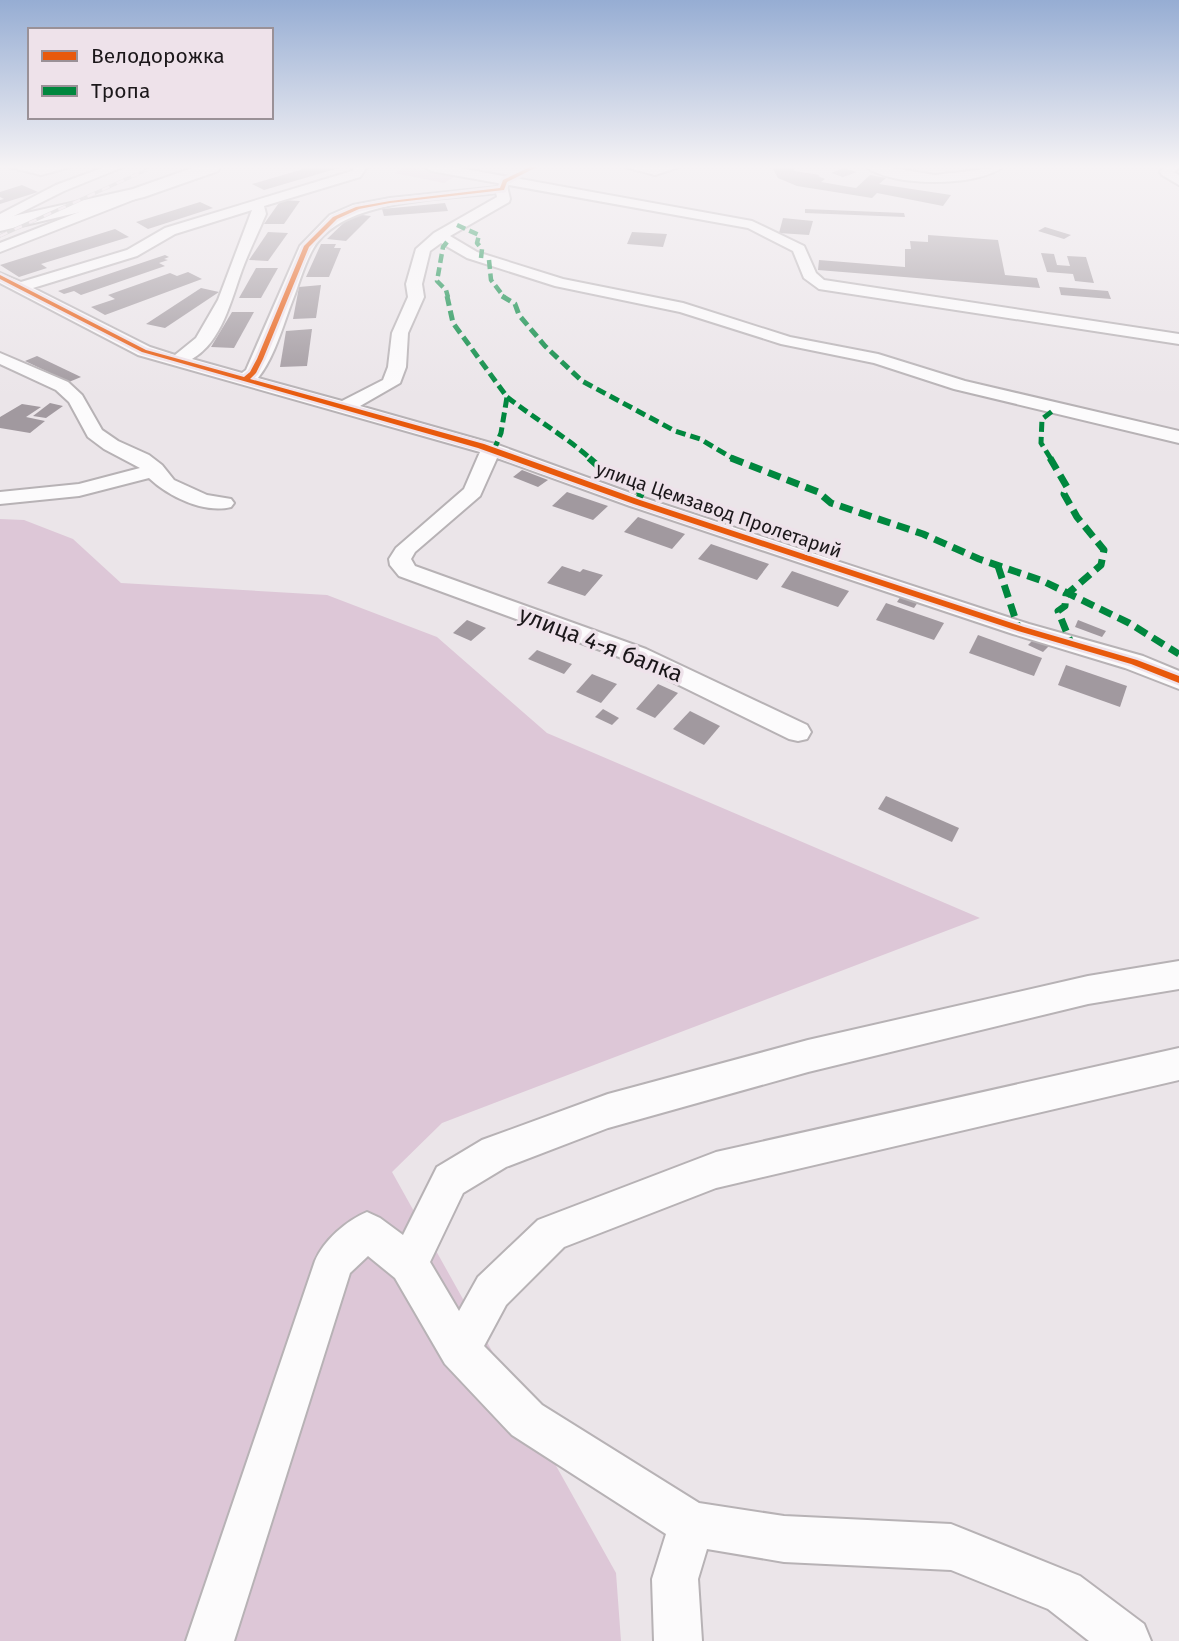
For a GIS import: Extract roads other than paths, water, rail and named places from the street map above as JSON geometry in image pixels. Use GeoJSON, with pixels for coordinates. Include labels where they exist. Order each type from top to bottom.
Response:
{"type":"FeatureCollection","features":[{"type":"Feature","properties":{"kind":"street"},"geometry":{"type":"LineString","coordinates":[[19,287],[132,253],[148,244]]}},
{"type":"Feature","properties":{"kind":"street"},"geometry":{"type":"LineString","coordinates":[[176,361],[192,352],[203,341],[226,300],[246,244]]}},
{"type":"Feature","properties":{"kind":"street"},"geometry":{"type":"LineString","coordinates":[[245,380],[253,373],[260,359],[309,244]]}},
{"type":"Feature","properties":{"kind":"street"},"geometry":{"type":"LineString","coordinates":[[347,406],[391,383],[397,367],[400,333],[416,297],[414,284],[420,257],[423,249],[430,244]]}},
{"type":"Feature","properties":{"kind":"street"},"geometry":{"type":"LineString","coordinates":[[452,244],[472,255],[560,284],[683,308],[787,341],[878,359],[960,385],[1179,437]]}},
{"type":"Feature","properties":{"kind":"street"},"geometry":{"type":"LineString","coordinates":[[788,244],[799,249],[809,275],[819,284],[1179,339]]}},
{"type":"Feature","properties":{"kind":"street","name":"улица Цемзавод Пролетарий"},"geometry":{"type":"LineString","coordinates":[[0,277],[144,351],[347,406],[491,449],[630,499],[1021,629],[1134,662],[1179,680]]}},
{"type":"Feature","properties":{"kind":"street"},"geometry":{"type":"LineString","coordinates":[[0,358],[62,386],[76,399],[95,433],[111,445],[142,459],[155,469],[167,484],[202,500],[224,503]]}},
{"type":"Feature","properties":{"kind":"street","name":"улица 4-я балка"},"geometry":{"type":"LineString","coordinates":[[491,449],[473,492],[407,548],[400,559],[401,565],[407,571],[638,654],[798,732]]}},
{"type":"Feature","properties":{"kind":"street"},"geometry":{"type":"LineString","coordinates":[[0,498],[68,493],[106,485],[155,469]]}},
{"type":"Feature","properties":{"kind":"street"},"geometry":{"type":"LineString","coordinates":[[409,1264],[450,1180],[495,1153],[608,1111],[848,1047],[1088,990],[1179,975]]}},
{"type":"Feature","properties":{"kind":"street"},"geometry":{"type":"LineString","coordinates":[[459,1350],[492,1291],[551,1233],[716,1170],[1179,1064]]}},
{"type":"Feature","properties":{"kind":"street"},"geometry":{"type":"LineString","coordinates":[[210,1641],[334,1261],[367,1231],[409,1264],[459,1350],[527,1420],[692,1524],[784,1539],[951,1547],[1064,1592],[1127,1641]]}},
{"type":"Feature","properties":{"kind":"street"},"geometry":{"type":"LineString","coordinates":[[678,1641],[675,1578],[692,1524]]}}]}
